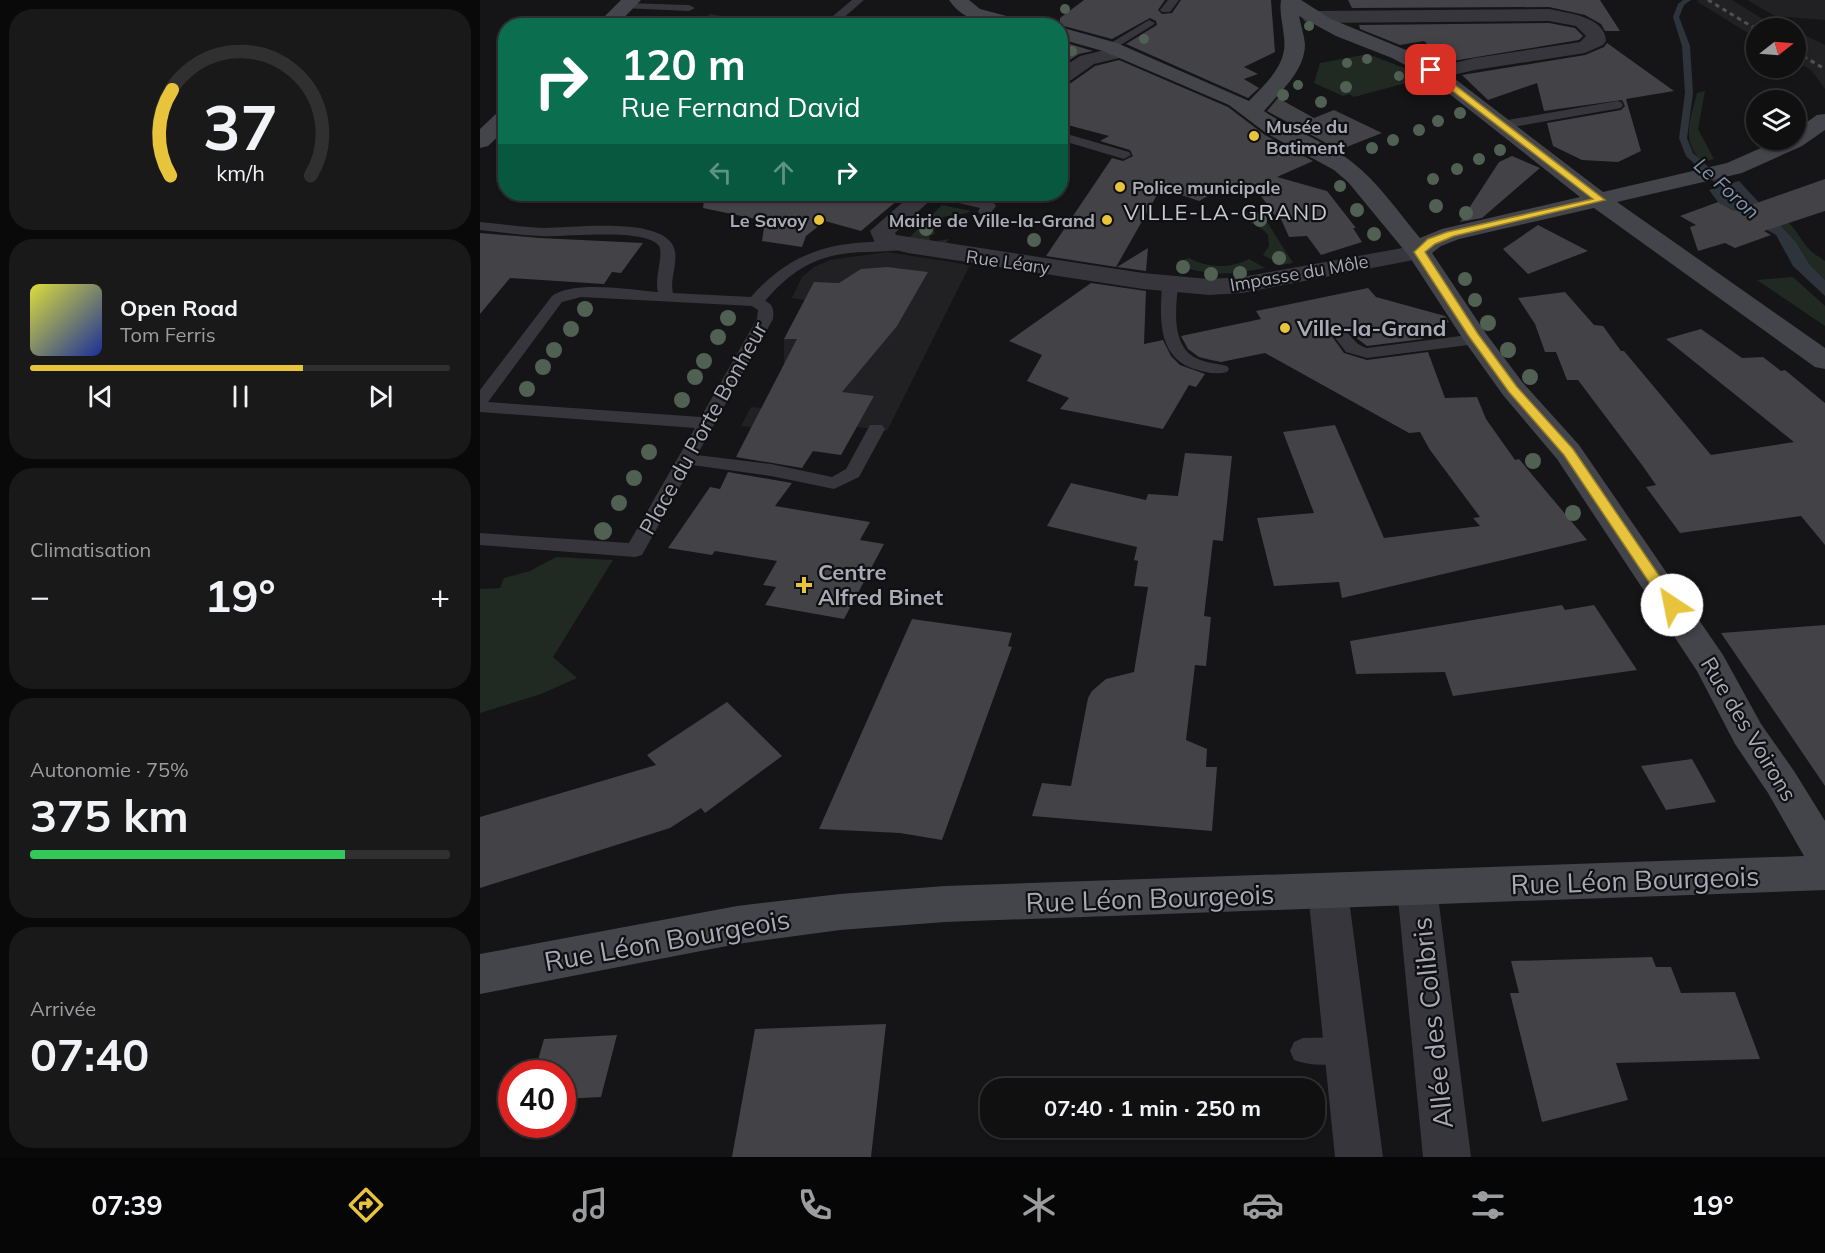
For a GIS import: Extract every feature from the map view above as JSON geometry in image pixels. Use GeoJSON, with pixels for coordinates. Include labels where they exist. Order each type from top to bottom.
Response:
{"type":"FeatureCollection","features":[{"type":"Feature","properties":{"kind":"street"},"geometry":{"type":"LineString","coordinates":[[957,0],[973,13],[992,18]]}},
{"type":"Feature","properties":{"kind":"street"},"geometry":{"type":"LineString","coordinates":[[613,18],[629,3]]}},
{"type":"Feature","properties":{"kind":"street"},"geometry":{"type":"LineString","coordinates":[[1290,6],[1407,57],[1435,73],[1600,200],[1825,361]]}},
{"type":"Feature","properties":{"kind":"street"},"geometry":{"type":"LineString","coordinates":[[1252,111],[1287,69],[1295,43],[1290,6]]}},
{"type":"Feature","properties":{"kind":"street"},"geometry":{"type":"LineString","coordinates":[[1311,17],[1549,15],[1582,22],[1596,35],[1596,41],[1585,47],[1475,64],[1435,73]]}},
{"type":"Feature","properties":{"kind":"street","name":"Rue des Voirons"},"geometry":{"type":"LineString","coordinates":[[1068,35],[1116,50],[1241,103],[1274,128],[1335,160],[1356,177],[1419,252],[1469,329],[1527,406],[1558,438],[1711,664],[1748,734],[1781,782],[1825,858]]}},
{"type":"Feature","properties":{"kind":"street"},"geometry":{"type":"LineString","coordinates":[[1295,43],[1314,36],[1359,38]]}},
{"type":"Feature","properties":{"kind":"street"},"geometry":{"type":"LineString","coordinates":[[1068,73],[1087,60],[1116,50]]}},
{"type":"Feature","properties":{"kind":"street"},"geometry":{"type":"LineString","coordinates":[[1419,252],[1432,241],[1450,234],[1726,170],[1767,155],[1794,141],[1825,120]]}},
{"type":"Feature","properties":{"kind":"street"},"geometry":{"type":"LineString","coordinates":[[480,141],[498,124]]}},
{"type":"Feature","properties":{"kind":"street"},"geometry":{"type":"LineString","coordinates":[[882,231],[917,201]]}},
{"type":"Feature","properties":{"kind":"street","name":"Rue Léary"},"geometry":{"type":"LineString","coordinates":[[882,231],[885,240],[908,246],[1143,281]]}},
{"type":"Feature","properties":{"kind":"street","name":"Impasse du Môle"},"geometry":{"type":"LineString","coordinates":[[1143,281],[1170,285],[1219,287],[1242,285],[1419,252]]}},
{"type":"Feature","properties":{"kind":"street","name":"Rue Léon Bourgeois"},"geometry":{"type":"LineString","coordinates":[[480,974],[692,932],[769,920],[945,904],[1825,873]]}},
{"type":"Feature","properties":{"kind":"street","name":"Allée des Colibris"},"geometry":{"type":"LineString","coordinates":[[1417,888],[1447,1157]]}},
{"type":"Feature","properties":{"kind":"street"},"geometry":{"type":"LineString","coordinates":[[1329,892],[1359,1157]]}},
{"type":"Feature","properties":{"kind":"lane"},"geometry":{"type":"LineString","coordinates":[[836,18],[859,0]]}},
{"type":"Feature","properties":{"kind":"lane"},"geometry":{"type":"LineString","coordinates":[[629,3],[689,8]]}},
{"type":"Feature","properties":{"kind":"lane"},"geometry":{"type":"LineString","coordinates":[[1116,50],[1149,23]]}},
{"type":"Feature","properties":{"kind":"lane"},"geometry":{"type":"LineString","coordinates":[[1502,125],[1617,105]]}},
{"type":"Feature","properties":{"kind":"lane"},"geometry":{"type":"LineString","coordinates":[[1068,138],[1124,155]]}},
{"type":"Feature","properties":{"kind":"lane"},"geometry":{"type":"LineString","coordinates":[[968,201],[989,206],[985,211]]}},
{"type":"Feature","properties":{"kind":"lane"},"geometry":{"type":"LineString","coordinates":[[480,226],[542,232],[622,231],[653,235],[666,245],[668,253],[663,283],[667,297]]}},
{"type":"Feature","properties":{"kind":"lane"},"geometry":{"type":"LineString","coordinates":[[862,246],[874,241],[882,231]]}},
{"type":"Feature","properties":{"kind":"lane"},"geometry":{"type":"LineString","coordinates":[[755,302],[774,281],[799,262],[826,251],[862,246],[908,246]]}},
{"type":"Feature","properties":{"kind":"lane"},"geometry":{"type":"LineString","coordinates":[[1170,285],[1167,319],[1173,345],[1188,361],[1203,368],[1221,369]]}},
{"type":"Feature","properties":{"kind":"lane","name":"Place du Porte Bonheur"},"geometry":{"type":"LineString","coordinates":[[480,401],[554,303],[563,295],[581,292],[755,302],[764,306],[766,310],[765,319],[635,550],[480,540]]}},
{"type":"Feature","properties":{"kind":"lane"},"geometry":{"type":"LineString","coordinates":[[1341,335],[1352,349],[1367,352],[1469,329]]}},
{"type":"Feature","properties":{"kind":"lane"},"geometry":{"type":"LineString","coordinates":[[480,407],[706,423]]}},
{"type":"Feature","properties":{"kind":"lane"},"geometry":{"type":"LineString","coordinates":[[686,459],[771,470],[834,483],[853,473],[876,429]]}},
{"type":"Feature","properties":{"kind":"lane"},"geometry":{"type":"LineString","coordinates":[[1303,1051],[1346,1050]]}},
{"type":"Feature","properties":{"kind":"shaded area"},"geometry":{"type":"Polygon","coordinates":[[[1732,0],[1761,18],[1746,18],[1746,32],[1696,1],[1732,0]]]}},
{"type":"Feature","properties":{"kind":"shaded area"},"geometry":{"type":"Polygon","coordinates":[[[1747,0],[1825,0],[1825,20],[1775,16],[1747,0]]]}},
{"type":"Feature","properties":{"kind":"shaded area"},"geometry":{"type":"Polygon","coordinates":[[[710,14],[733,18],[705,18],[710,14]]]}},
{"type":"Feature","properties":{"kind":"shaded area"},"geometry":{"type":"Polygon","coordinates":[[[1806,36],[1825,45],[1825,89],[1811,70],[1806,67],[1806,36]]]}},
{"type":"Feature","properties":{"kind":"shaded area"},"geometry":{"type":"Polygon","coordinates":[[[1368,54],[1404,68],[1421,79],[1354,97],[1349,94],[1343,96],[1314,83],[1320,63],[1368,54]]]}},
{"type":"Feature","properties":{"kind":"shaded area"},"geometry":{"type":"Polygon","coordinates":[[[1705,91],[1698,129],[1714,159],[1702,162],[1691,146],[1689,129],[1697,93],[1705,91]]]}},
{"type":"Feature","properties":{"kind":"shaded area"},"geometry":{"type":"Polygon","coordinates":[[[942,205],[971,211],[943,217],[944,222],[938,223],[939,228],[934,229],[935,234],[929,236],[931,242],[949,239],[943,247],[908,239],[942,205]]]}},
{"type":"Feature","properties":{"kind":"shaded area"},"geometry":{"type":"Polygon","coordinates":[[[1260,211],[1293,263],[1281,265],[1263,255],[1269,246],[1268,235],[1238,214],[1260,211]]]}},
{"type":"Feature","properties":{"kind":"shaded area"},"geometry":{"type":"Polygon","coordinates":[[[1771,215],[1789,223],[1811,251],[1825,261],[1825,280],[1810,265],[1796,242],[1771,215]]]}},
{"type":"Feature","properties":{"kind":"shaded area"},"geometry":{"type":"Polygon","coordinates":[[[887,252],[970,265],[887,431],[857,427],[841,455],[744,442],[752,427],[741,426],[751,407],[762,408],[784,365],[784,339],[805,300],[792,298],[802,277],[814,267],[830,260],[887,252]]]}},
{"type":"Feature","properties":{"kind":"shaded area"},"geometry":{"type":"Polygon","coordinates":[[[1189,258],[1203,264],[1219,266],[1227,266],[1249,259],[1265,268],[1243,272],[1209,273],[1176,263],[1189,258]]]}},
{"type":"Feature","properties":{"kind":"shaded area"},"geometry":{"type":"Polygon","coordinates":[[[1793,277],[1825,306],[1825,326],[1757,280],[1793,277]]]}},
{"type":"Feature","properties":{"kind":"shaded area"},"geometry":{"type":"Polygon","coordinates":[[[556,557],[613,560],[553,657],[577,678],[541,694],[480,713],[480,589],[500,588],[504,578],[530,571],[556,557]]]}},
{"type":"Feature","properties":{"kind":"water"},"geometry":{"type":"Polygon","coordinates":[[[1739,181],[1796,242],[1810,265],[1825,280],[1825,296],[1793,266],[1776,235],[1718,202],[1709,190],[1739,181]]]}},
{"type":"Feature","properties":{"kind":"building"},"geometry":{"type":"Polygon","coordinates":[[[1084,0],[1165,0],[1158,10],[1162,14],[1172,13],[1181,0],[1271,0],[1275,52],[1244,67],[1258,74],[1244,79],[1259,88],[1248,98],[1126,44],[1157,25],[1156,21],[1150,18],[1112,39],[1068,27],[1068,18],[1060,18],[1084,0]]]}},
{"type":"Feature","properties":{"kind":"building"},"geometry":{"type":"Polygon","coordinates":[[[1348,0],[1600,0],[1620,31],[1605,31],[1601,24],[1585,15],[1549,7],[1352,8],[1348,0]]]}},
{"type":"Feature","properties":{"kind":"building"},"geometry":{"type":"Polygon","coordinates":[[[1549,23],[1575,28],[1583,36],[1579,40],[1447,62],[1424,41],[1400,45],[1360,29],[1359,25],[1549,23]]]}},
{"type":"Feature","properties":{"kind":"building"},"geometry":{"type":"Polygon","coordinates":[[[1068,43],[1093,51],[1079,54],[1068,61],[1068,43]]]}},
{"type":"Feature","properties":{"kind":"building"},"geometry":{"type":"Polygon","coordinates":[[[1607,43],[1674,91],[1626,99],[1641,151],[1618,162],[1582,160],[1553,146],[1547,123],[1621,110],[1625,106],[1622,100],[1544,111],[1537,83],[1488,100],[1462,75],[1585,55],[1604,47],[1607,43]]]}},
{"type":"Feature","properties":{"kind":"building"},"geometry":{"type":"Polygon","coordinates":[[[1119,60],[1228,107],[1265,135],[1313,161],[1277,177],[1327,191],[1356,228],[1353,228],[1362,242],[1321,255],[1307,236],[1289,237],[1281,219],[1278,220],[1254,186],[1238,193],[1220,189],[1199,201],[1161,188],[1116,267],[1046,256],[1112,158],[1123,161],[1133,156],[1130,150],[1100,141],[1109,136],[1068,125],[1068,85],[1095,66],[1119,60]]]}},
{"type":"Feature","properties":{"kind":"building"},"geometry":{"type":"Polygon","coordinates":[[[1278,98],[1314,118],[1334,110],[1382,133],[1339,150],[1267,111],[1278,98]]]}},
{"type":"Feature","properties":{"kind":"building"},"geometry":{"type":"Polygon","coordinates":[[[1512,156],[1540,168],[1482,218],[1460,222],[1499,162],[1512,156]]]}},
{"type":"Feature","properties":{"kind":"building"},"geometry":{"type":"Polygon","coordinates":[[[1825,179],[1825,211],[1764,231],[1771,235],[1735,248],[1725,243],[1698,251],[1690,227],[1696,225],[1680,216],[1718,202],[1734,211],[1825,179]]]}},
{"type":"Feature","properties":{"kind":"building","name":"Le Savoy"},"geometry":{"type":"Polygon","coordinates":[[[704,201],[897,201],[861,231],[825,221],[806,236],[802,247],[762,241],[765,221],[703,208],[704,201]]]}},
{"type":"Feature","properties":{"kind":"building"},"geometry":{"type":"Polygon","coordinates":[[[1538,225],[1588,251],[1528,274],[1503,249],[1538,225]]]}},
{"type":"Feature","properties":{"kind":"building"},"geometry":{"type":"Polygon","coordinates":[[[480,233],[643,243],[621,273],[612,272],[604,284],[510,278],[480,314],[480,233]]]}},
{"type":"Feature","properties":{"kind":"building"},"geometry":{"type":"Polygon","coordinates":[[[1148,248],[1146,271],[1117,267],[1148,248]]]}},
{"type":"Feature","properties":{"kind":"building"},"geometry":{"type":"Polygon","coordinates":[[[887,267],[928,272],[897,326],[842,392],[874,396],[841,455],[813,451],[802,468],[736,457],[797,339],[784,339],[814,282],[839,283],[861,269],[887,267]]]}},
{"type":"Feature","properties":{"kind":"building"},"geometry":{"type":"Polygon","coordinates":[[[1091,283],[1146,291],[1144,344],[1163,340],[1171,356],[1180,365],[1205,374],[1196,387],[1189,385],[1163,429],[1060,409],[1069,398],[1027,381],[1042,355],[1009,341],[1091,283]]]}},
{"type":"Feature","properties":{"kind":"building"},"geometry":{"type":"Polygon","coordinates":[[[1368,288],[1376,297],[1445,316],[1449,322],[1419,329],[1423,339],[1367,346],[1340,328],[1331,335],[1344,353],[1367,360],[1428,352],[1445,398],[1477,397],[1486,419],[1515,460],[1519,459],[1587,540],[1342,598],[1339,582],[1274,586],[1257,518],[1314,513],[1283,432],[1335,425],[1384,538],[1480,526],[1473,518],[1480,517],[1430,450],[1420,432],[1409,433],[1265,353],[1221,362],[1211,360],[1199,357],[1188,349],[1181,336],[1261,319],[1256,311],[1368,288]]]}},
{"type":"Feature","properties":{"kind":"building"},"geometry":{"type":"Polygon","coordinates":[[[1565,292],[1594,325],[1603,326],[1621,351],[1624,351],[1711,455],[1794,442],[1666,339],[1701,329],[1742,358],[1763,357],[1781,371],[1785,370],[1825,403],[1825,545],[1801,516],[1680,533],[1646,487],[1656,485],[1642,465],[1578,380],[1567,380],[1556,352],[1545,352],[1535,324],[1518,298],[1565,292]]]}},
{"type":"Feature","properties":{"kind":"building"},"geometry":{"type":"Polygon","coordinates":[[[1185,453],[1232,456],[1223,541],[1213,540],[1204,616],[1211,617],[1206,666],[1195,665],[1186,740],[1207,749],[1206,767],[1217,767],[1212,831],[1032,816],[1042,783],[1071,786],[1088,698],[1092,691],[1106,679],[1134,672],[1148,587],[1134,586],[1138,561],[1134,560],[1137,547],[1047,526],[1071,483],[1146,500],[1148,494],[1178,496],[1185,453]]]}},
{"type":"Feature","properties":{"kind":"building"},"geometry":{"type":"Polygon","coordinates":[[[728,472],[792,483],[775,506],[870,522],[860,540],[884,544],[844,619],[765,605],[776,587],[763,585],[777,561],[715,551],[712,555],[668,548],[710,487],[720,489],[728,472]]]}},
{"type":"Feature","properties":{"kind":"building"},"geometry":{"type":"Polygon","coordinates":[[[1562,605],[1565,610],[1594,605],[1637,670],[1453,696],[1445,672],[1356,674],[1350,641],[1562,605]]]}},
{"type":"Feature","properties":{"kind":"building"},"geometry":{"type":"Polygon","coordinates":[[[912,619],[1012,633],[1008,646],[1012,647],[942,840],[900,833],[819,829],[912,619]]]}},
{"type":"Feature","properties":{"kind":"building"},"geometry":{"type":"Polygon","coordinates":[[[1825,625],[1825,786],[1721,633],[1825,625]]]}},
{"type":"Feature","properties":{"kind":"building"},"geometry":{"type":"Polygon","coordinates":[[[727,702],[782,756],[705,813],[701,808],[670,828],[480,888],[480,817],[656,765],[647,755],[727,702]]]}},
{"type":"Feature","properties":{"kind":"building"},"geometry":{"type":"Polygon","coordinates":[[[1692,759],[1716,802],[1666,810],[1641,766],[1692,759]]]}},
{"type":"Feature","properties":{"kind":"building"},"geometry":{"type":"Polygon","coordinates":[[[1652,957],[1656,967],[1671,967],[1681,993],[1735,992],[1760,1059],[1616,1063],[1628,1100],[1542,1122],[1510,993],[1519,993],[1511,961],[1652,957]]]}},
{"type":"Feature","properties":{"kind":"building"},"geometry":{"type":"Polygon","coordinates":[[[886,1024],[871,1157],[732,1157],[755,1029],[886,1024]]]}},
{"type":"Feature","properties":{"kind":"building"},"geometry":{"type":"Polygon","coordinates":[[[617,1035],[601,1097],[576,1098],[576,1060],[538,1060],[544,1039],[617,1035]]]}},
{"type":"Feature","properties":{"kind":"waterway","name":"Le Foron"},"geometry":{"type":"LineString","coordinates":[[1688,0],[1681,4],[1676,17],[1686,46],[1689,93],[1683,138],[1689,154],[1736,197]]}},
{"type":"Feature","properties":{"kind":"railway"},"geometry":{"type":"LineString","coordinates":[[1708,0],[1746,23]]}},
{"type":"Feature","properties":{"kind":"railway"},"geometry":{"type":"LineString","coordinates":[[1806,58],[1825,69]]}},
{"type":"Feature","properties":{"kind":"place","name":"Musée du Batiment"},"geometry":{"type":"Point","coordinates":[1254,136]}},
{"type":"Feature","properties":{"kind":"place","name":"Police municipale"},"geometry":{"type":"Point","coordinates":[1120,187]}},
{"type":"Feature","properties":{"kind":"place","name":"Le Savoy"},"geometry":{"type":"Point","coordinates":[819,220]}},
{"type":"Feature","properties":{"kind":"place","name":"Mairie de Ville-la-Grand"},"geometry":{"type":"Point","coordinates":[1107,220]}},
{"type":"Feature","properties":{"kind":"place","name":"Ville-la-Grand"},"geometry":{"type":"Point","coordinates":[1285,328]}},
{"type":"Feature","properties":{"kind":"place","name":"Centre Alfred Binet"},"geometry":{"type":"Point","coordinates":[804,585]}},
{"type":"Feature","properties":{"kind":"district","name":"VILLE-LA-GRAND"},"geometry":{"type":"Point","coordinates":[1226,212]}},
{"type":"Feature","properties":{"kind":"route"},"geometry":{"type":"LineString","coordinates":[[1431,70],[1600,200],[1450,234],[1432,241],[1419,252],[1513,389],[1558,438],[1672,605]]}}]}
